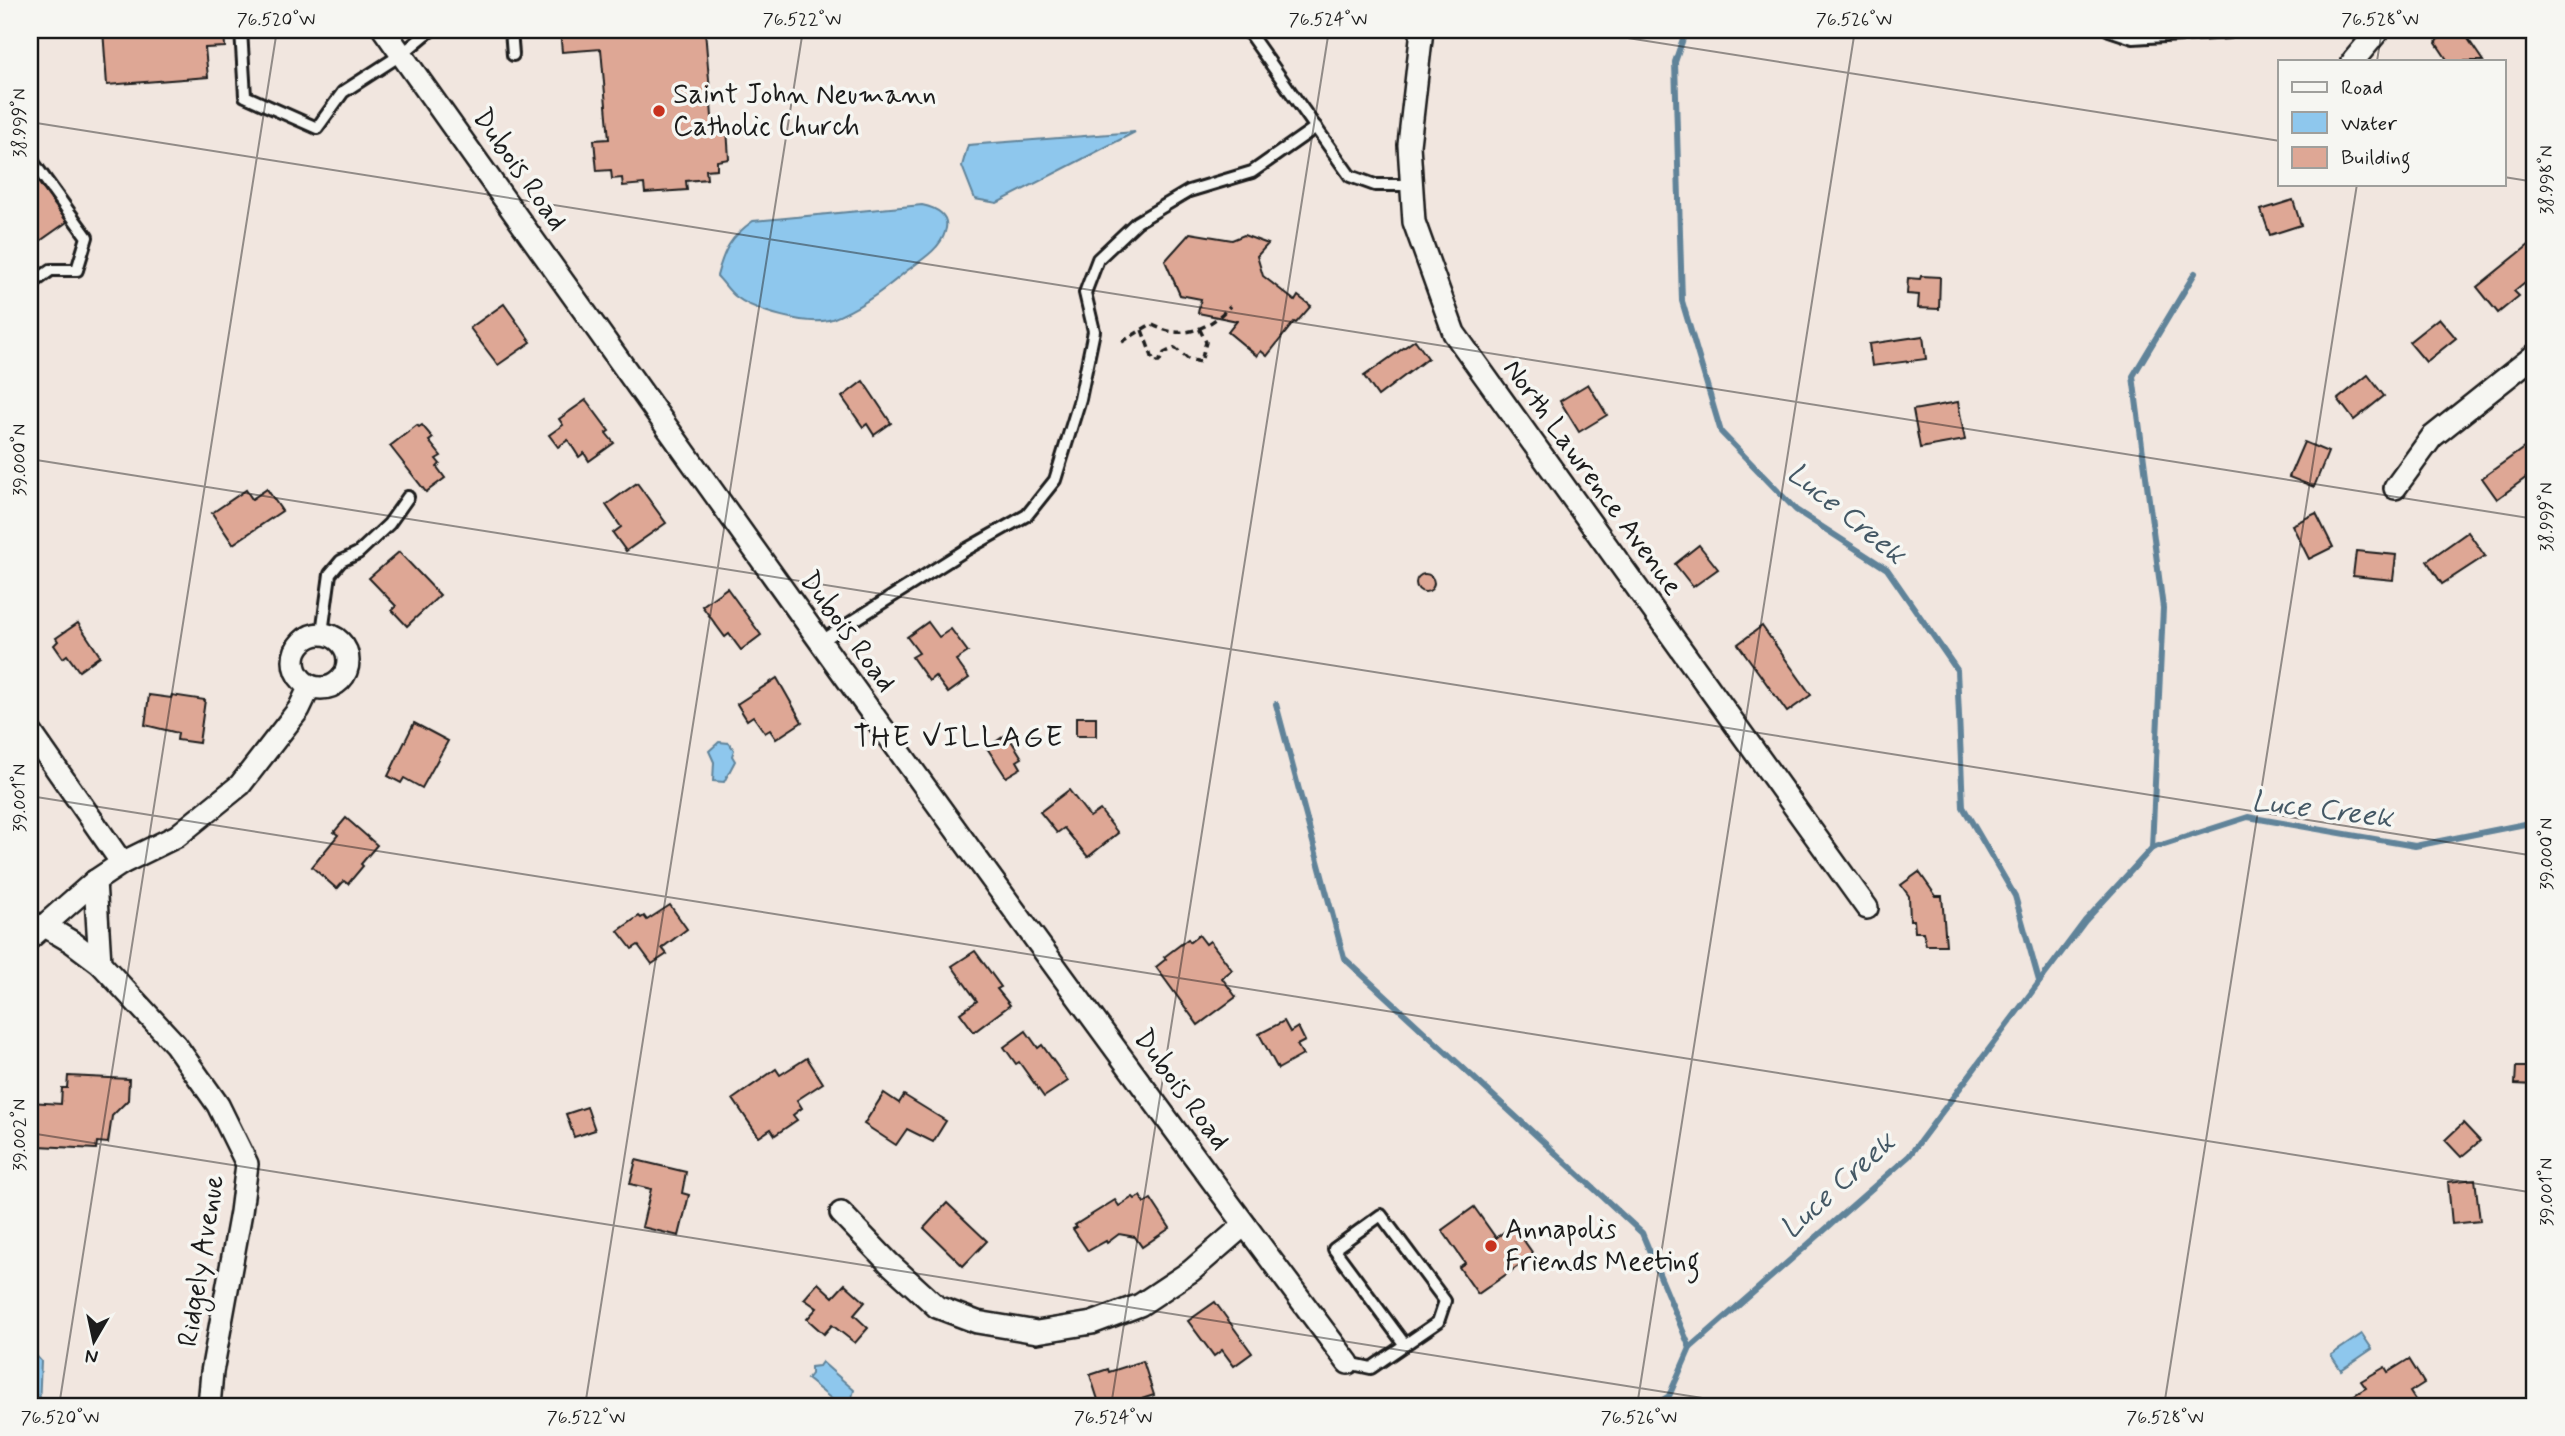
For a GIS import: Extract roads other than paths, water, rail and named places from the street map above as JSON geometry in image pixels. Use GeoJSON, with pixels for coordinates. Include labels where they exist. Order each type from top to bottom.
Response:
{"type":"FeatureCollection","features":[{"type":"Feature","properties":{"kind":"street","name":"Dubois Road"},"geometry":{"type":"LineString","coordinates":[[384,30],[820,642],[1244,1225],[1348,1363]]}},
{"type":"Feature","properties":{"kind":"street","name":"North Lawrence Avenue"},"geometry":{"type":"LineString","coordinates":[[1422,30],[1409,145],[1414,222],[1454,332],[1867,908]]}},
{"type":"Feature","properties":{"kind":"street"},"geometry":{"type":"LineString","coordinates":[[2354,60],[2379,30]]}},
{"type":"Feature","properties":{"kind":"street"},"geometry":{"type":"LineString","coordinates":[[2395,488],[2432,437],[2535,355]]}},
{"type":"Feature","properties":{"kind":"street"},"geometry":{"type":"LineString","coordinates":[[322,633],[332,635],[342,642],[349,662],[340,681],[331,687],[320,688],[301,680],[295,671],[293,660],[302,640],[322,633]]}},
{"type":"Feature","properties":{"kind":"street"},"geometry":{"type":"LineString","coordinates":[[37,932],[95,881],[121,863],[177,836],[240,785],[299,709],[310,686]]}},
{"type":"Feature","properties":{"kind":"street"},"geometry":{"type":"LineString","coordinates":[[30,730],[121,863]]}},
{"type":"Feature","properties":{"kind":"street"},"geometry":{"type":"LineString","coordinates":[[95,881],[100,963]]}},
{"type":"Feature","properties":{"kind":"street","name":"Ridgely Avenue"},"geometry":{"type":"LineString","coordinates":[[37,932],[72,942],[100,963],[175,1044],[218,1105],[247,1164],[212,1372],[209,1406]]}},
{"type":"Feature","properties":{"kind":"street"},"geometry":{"type":"LineString","coordinates":[[841,1213],[890,1264],[937,1307],[977,1322],[1037,1332],[1093,1322],[1140,1305],[1191,1271],[1244,1225]]}},
{"type":"Feature","properties":{"kind":"lane"},"geometry":{"type":"LineString","coordinates":[[241,30],[245,96],[317,128],[343,92],[401,54],[431,30]]}},
{"type":"Feature","properties":{"kind":"lane"},"geometry":{"type":"LineString","coordinates":[[511,30],[513,55]]}},
{"type":"Feature","properties":{"kind":"lane"},"geometry":{"type":"LineString","coordinates":[[1247,30],[1350,176],[1375,185],[1412,185]]}},
{"type":"Feature","properties":{"kind":"lane"},"geometry":{"type":"LineString","coordinates":[[2109,30],[2133,38],[2233,30]]}},
{"type":"Feature","properties":{"kind":"lane"},"geometry":{"type":"LineString","coordinates":[[820,642],[1027,515],[1055,480],[1080,399],[1094,331],[1085,293],[1098,259],[1137,222],[1189,191],[1251,172],[1316,127]]}},
{"type":"Feature","properties":{"kind":"lane"},"geometry":{"type":"LineString","coordinates":[[30,158],[87,237],[76,270],[51,270],[30,285]]}},
{"type":"Feature","properties":{"kind":"lane"},"geometry":{"type":"LineString","coordinates":[[322,633],[330,574],[341,561],[358,553],[389,524],[408,497]]}},
{"type":"Feature","properties":{"kind":"lane"},"geometry":{"type":"LineString","coordinates":[[1348,1363],[1371,1368],[1405,1345],[1438,1322],[1445,1301],[1381,1215],[1334,1249],[1405,1345]]}},
{"type":"Feature","properties":{"kind":"water"},"geometry":{"type":"Polygon","coordinates":[[[1135,132],[997,203],[975,199],[962,166],[968,145],[1135,132]]]}},
{"type":"Feature","properties":{"kind":"water"},"geometry":{"type":"Polygon","coordinates":[[[922,205],[937,210],[946,221],[945,232],[938,244],[879,293],[832,319],[810,321],[768,312],[735,296],[717,276],[729,245],[753,221],[922,205]]]}},
{"type":"Feature","properties":{"kind":"water"},"geometry":{"type":"Polygon","coordinates":[[[719,742],[729,743],[734,750],[732,756],[735,761],[724,782],[713,781],[714,762],[709,751],[719,742]]]}},
{"type":"Feature","properties":{"kind":"water"},"geometry":{"type":"Polygon","coordinates":[[[2362,1334],[2372,1349],[2341,1370],[2331,1355],[2362,1334]]]}},
{"type":"Feature","properties":{"kind":"water"},"geometry":{"type":"Polygon","coordinates":[[[30,1349],[41,1361],[39,1406],[30,1406],[30,1349]]]}},
{"type":"Feature","properties":{"kind":"water"},"geometry":{"type":"Polygon","coordinates":[[[822,1362],[854,1390],[851,1401],[839,1405],[807,1379],[811,1374],[811,1367],[819,1366],[822,1362]]]}},
{"type":"Feature","properties":{"kind":"waterway","name":"Luce Creek"},"geometry":{"type":"LineString","coordinates":[[1686,30],[1675,62],[1682,301],[1721,432],[1796,510],[1887,569],[1957,670],[1963,807],[2015,896],[2039,981]]}},
{"type":"Feature","properties":{"kind":"waterway"},"geometry":{"type":"LineString","coordinates":[[2152,848],[2163,608],[2133,376],[2195,273]]}},
{"type":"Feature","properties":{"kind":"waterway"},"geometry":{"type":"LineString","coordinates":[[1276,704],[1344,958],[1642,1233],[1690,1348]]}},
{"type":"Feature","properties":{"kind":"waterway","name":"Luce Creek"},"geometry":{"type":"LineString","coordinates":[[1653,1406],[1669,1396],[1690,1348],[1909,1156],[2085,921],[2152,848],[2248,817],[2415,846],[2535,822]]}},
{"type":"Feature","properties":{"kind":"place","name":"Saint John Neumann Catholic Church"},"geometry":{"type":"Point","coordinates":[659,111]}},
{"type":"Feature","properties":{"kind":"place","name":"Annapolis Friends Meeting"},"geometry":{"type":"Point","coordinates":[1491,1246]}},
{"type":"Feature","properties":{"kind":"district","name":"THE VILLAGE"},"geometry":{"type":"Point","coordinates":[959,737]}}]}
